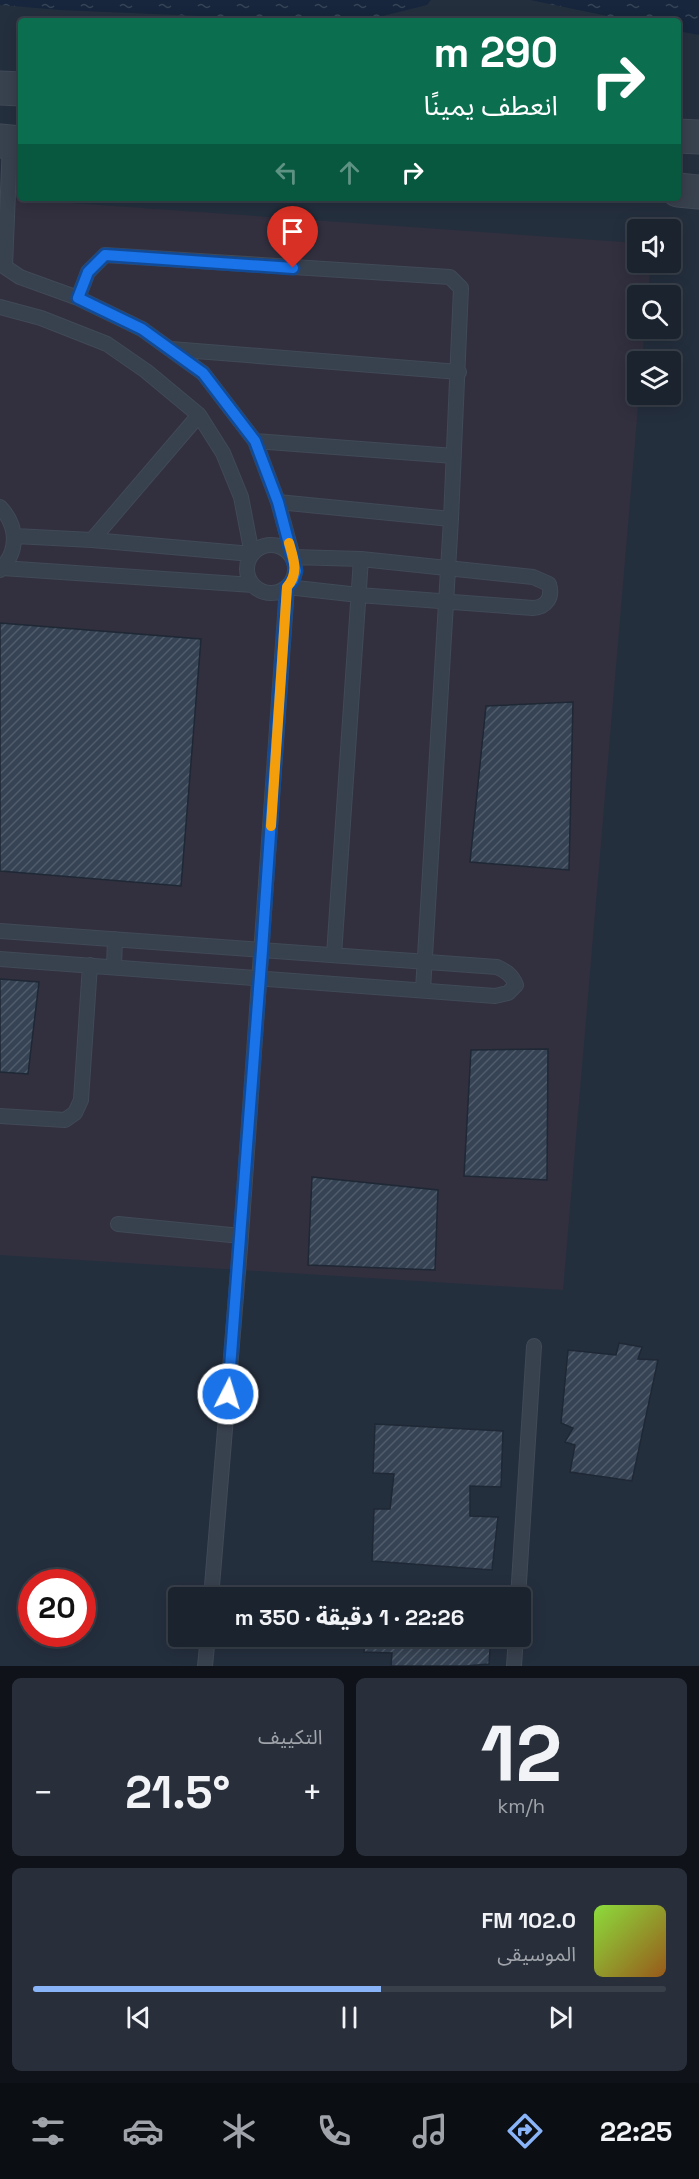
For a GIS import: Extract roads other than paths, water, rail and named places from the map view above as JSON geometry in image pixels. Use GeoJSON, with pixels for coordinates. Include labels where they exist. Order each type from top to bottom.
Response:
{"type":"FeatureCollection","features":[{"type":"Feature","properties":{"kind":"street"},"geometry":{"type":"LineString","coordinates":[[0,88],[18,89]]}},
{"type":"Feature","properties":{"kind":"street"},"geometry":{"type":"LineString","coordinates":[[681,136],[699,137]]}},
{"type":"Feature","properties":{"kind":"street"},"geometry":{"type":"LineString","coordinates":[[681,190],[699,192]]}},
{"type":"Feature","properties":{"kind":"lane"},"geometry":{"type":"LineString","coordinates":[[0,307],[41,318],[107,344],[146,371],[199,415],[223,453],[242,497],[252,554],[247,568],[248,577],[260,591],[269,594],[287,587],[296,571],[293,557],[278,502],[255,441],[203,373],[142,329],[78,298],[20,278],[2,267],[10,142]]}},
{"type":"Feature","properties":{"kind":"lane"},"geometry":{"type":"LineString","coordinates":[[78,298],[88,272],[105,255],[450,277],[461,288],[459,372],[423,990]]}},
{"type":"Feature","properties":{"kind":"lane"},"geometry":{"type":"LineString","coordinates":[[169,349],[459,372]]}},
{"type":"Feature","properties":{"kind":"lane"},"geometry":{"type":"LineString","coordinates":[[92,540],[199,415]]}},
{"type":"Feature","properties":{"kind":"lane"},"geometry":{"type":"LineString","coordinates":[[255,441],[454,456]]}},
{"type":"Feature","properties":{"kind":"lane"},"geometry":{"type":"LineString","coordinates":[[278,502],[451,519]]}},
{"type":"Feature","properties":{"kind":"lane"},"geometry":{"type":"LineString","coordinates":[[0,507],[12,525],[15,536],[10,559],[1,569]]}},
{"type":"Feature","properties":{"kind":"lane"},"geometry":{"type":"LineString","coordinates":[[15,536],[92,540],[252,554],[264,546],[273,545],[282,547],[293,557],[361,559],[533,577],[549,584],[552,592],[542,607],[533,608],[359,595],[287,587]]}},
{"type":"Feature","properties":{"kind":"lane"},"geometry":{"type":"LineString","coordinates":[[334,955],[361,559]]}},
{"type":"Feature","properties":{"kind":"lane"},"geometry":{"type":"LineString","coordinates":[[1,569],[253,585]]}},
{"type":"Feature","properties":{"kind":"lane"},"geometry":{"type":"LineString","coordinates":[[212,1587],[241,1236],[287,587]]}},
{"type":"Feature","properties":{"kind":"lane"},"geometry":{"type":"LineString","coordinates":[[0,931],[497,966],[506,970],[516,985],[508,993],[495,996],[0,959]]}},
{"type":"Feature","properties":{"kind":"lane"},"geometry":{"type":"LineString","coordinates":[[114,967],[115,939]]}},
{"type":"Feature","properties":{"kind":"lane"},"geometry":{"type":"LineString","coordinates":[[0,1116],[65,1120],[75,1113],[81,1100],[90,965]]}},
{"type":"Feature","properties":{"kind":"lane"},"geometry":{"type":"LineString","coordinates":[[118,1224],[241,1236]]}},
{"type":"Feature","properties":{"kind":"lane"},"geometry":{"type":"LineString","coordinates":[[519,1587],[534,1346]]}},
{"type":"Feature","properties":{"kind":"lane"},"geometry":{"type":"LineString","coordinates":[[206,1666],[207,1647]]}},
{"type":"Feature","properties":{"kind":"lane"},"geometry":{"type":"LineString","coordinates":[[514,1666],[515,1647]]}},
{"type":"Feature","properties":{"kind":"water"},"geometry":{"type":"Polygon","coordinates":[[[0,0],[431,0],[427,5],[375,18],[242,18],[0,5],[0,0]]]}},
{"type":"Feature","properties":{"kind":"water"},"geometry":{"type":"Polygon","coordinates":[[[530,0],[699,0],[699,35],[681,32],[681,18],[617,18],[530,0]]]}}]}
